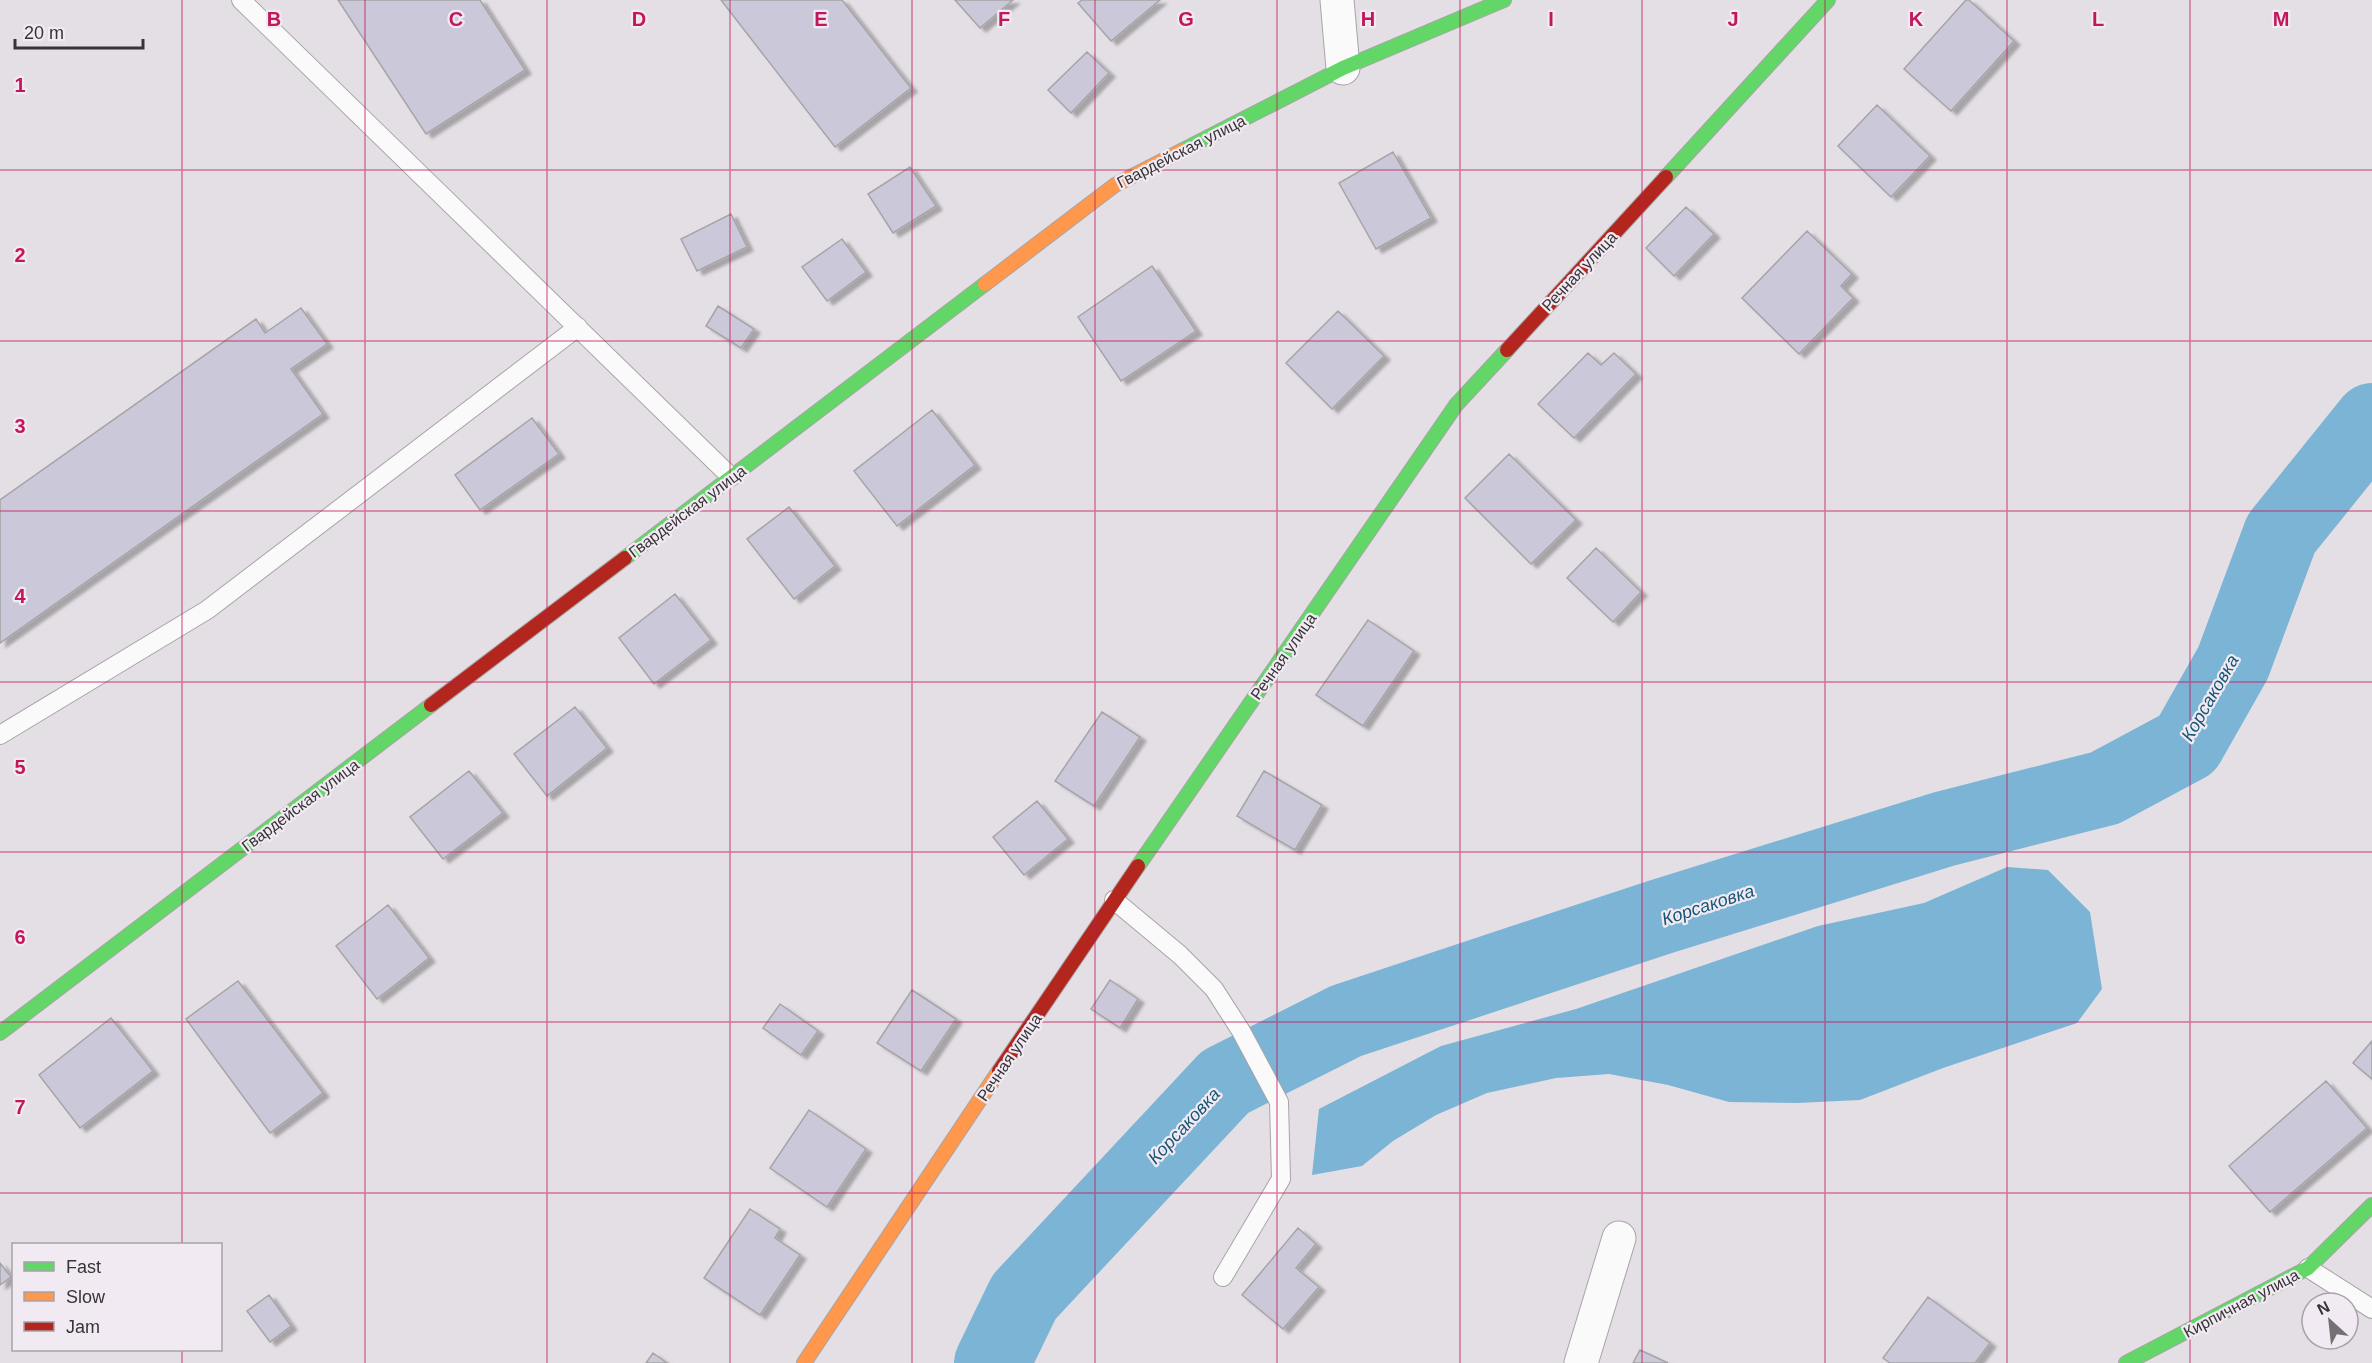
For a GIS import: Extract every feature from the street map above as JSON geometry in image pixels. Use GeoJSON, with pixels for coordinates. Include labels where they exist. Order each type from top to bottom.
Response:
{"type":"FeatureCollection","features":[{"type":"Feature","properties":{"kind":"street"},"geometry":{"type":"LineString","coordinates":[[1337,0],[1343,68]]}},
{"type":"Feature","properties":{"kind":"street","name":"Гвардейская улица"},"geometry":{"type":"LineString","coordinates":[[0,1033],[1115,184],[1343,68],[1504,0]]}},
{"type":"Feature","properties":{"kind":"street","name":"Речная улица"},"geometry":{"type":"LineString","coordinates":[[804,1363],[1114,900],[1456,405],[1828,0]]}},
{"type":"Feature","properties":{"kind":"street","name":"Кирпичная улица"},"geometry":{"type":"LineString","coordinates":[[2126,1363],[2308,1268],[2372,1205]]}},
{"type":"Feature","properties":{"kind":"street"},"geometry":{"type":"LineString","coordinates":[[1581,1363],[1619,1238]]}},
{"type":"Feature","properties":{"kind":"lane"},"geometry":{"type":"LineString","coordinates":[[241,0],[731,477]]}},
{"type":"Feature","properties":{"kind":"lane"},"geometry":{"type":"LineString","coordinates":[[0,735],[207,609],[578,327]]}},
{"type":"Feature","properties":{"kind":"lane"},"geometry":{"type":"LineString","coordinates":[[1114,900],[1180,955],[1214,989],[1241,1031],[1279,1102],[1281,1179],[1223,1277]]}},
{"type":"Feature","properties":{"kind":"lane"},"geometry":{"type":"LineString","coordinates":[[2308,1268],[2372,1309]]}},
{"type":"Feature","properties":{"kind":"water"},"geometry":{"type":"Polygon","coordinates":[[[2007,867],[2048,870],[2090,912],[2102,989],[2077,1023],[1943,1068],[1860,1100],[1797,1103],[1729,1102],[1668,1085],[1609,1074],[1556,1078],[1487,1093],[1436,1115],[1393,1141],[1362,1166],[1312,1175],[1319,1109],[1441,1046],[1576,1009],[1818,926],[1924,903],[2007,867]]]}},
{"type":"Feature","properties":{"kind":"building"},"geometry":{"type":"Polygon","coordinates":[[[338,0],[480,0],[525,70],[426,134],[338,0]]]}},
{"type":"Feature","properties":{"kind":"building"},"geometry":{"type":"Polygon","coordinates":[[[721,0],[842,0],[911,88],[835,147],[721,0]]]}},
{"type":"Feature","properties":{"kind":"building"},"geometry":{"type":"Polygon","coordinates":[[[955,0],[1013,0],[980,28],[955,0]]]}},
{"type":"Feature","properties":{"kind":"building"},"geometry":{"type":"Polygon","coordinates":[[[1082,0],[1160,0],[1111,41],[1078,3],[1082,0]]]}},
{"type":"Feature","properties":{"kind":"building"},"geometry":{"type":"Polygon","coordinates":[[[1966,0],[1969,0],[2014,41],[1951,111],[1904,69],[1966,0]]]}},
{"type":"Feature","properties":{"kind":"building"},"geometry":{"type":"Polygon","coordinates":[[[1087,52],[1109,73],[1071,113],[1048,90],[1087,52]]]}},
{"type":"Feature","properties":{"kind":"building"},"geometry":{"type":"Polygon","coordinates":[[[1877,105],[1930,156],[1891,197],[1838,146],[1877,105]]]}},
{"type":"Feature","properties":{"kind":"building"},"geometry":{"type":"Polygon","coordinates":[[[1393,152],[1431,218],[1376,249],[1339,183],[1393,152]]]}},
{"type":"Feature","properties":{"kind":"building"},"geometry":{"type":"Polygon","coordinates":[[[910,167],[936,206],[893,233],[868,194],[910,167]]]}},
{"type":"Feature","properties":{"kind":"building"},"geometry":{"type":"Polygon","coordinates":[[[1686,207],[1714,234],[1674,276],[1646,248],[1686,207]]]}},
{"type":"Feature","properties":{"kind":"building"},"geometry":{"type":"Polygon","coordinates":[[[731,214],[747,247],[697,271],[681,239],[731,214]]]}},
{"type":"Feature","properties":{"kind":"building"},"geometry":{"type":"Polygon","coordinates":[[[1807,231],[1852,274],[1841,286],[1853,298],[1799,354],[1742,298],[1807,231]]]}},
{"type":"Feature","properties":{"kind":"building"},"geometry":{"type":"Polygon","coordinates":[[[842,239],[866,272],[827,301],[802,267],[842,239]]]}},
{"type":"Feature","properties":{"kind":"building"},"geometry":{"type":"Polygon","coordinates":[[[1152,266],[1196,331],[1121,381],[1078,317],[1152,266]]]}},
{"type":"Feature","properties":{"kind":"building"},"geometry":{"type":"Polygon","coordinates":[[[718,306],[754,329],[741,348],[706,326],[718,306]]]}},
{"type":"Feature","properties":{"kind":"building"},"geometry":{"type":"Polygon","coordinates":[[[301,308],[327,344],[291,369],[323,414],[0,643],[0,500],[256,319],[265,333],[301,308]]]}},
{"type":"Feature","properties":{"kind":"building"},"geometry":{"type":"Polygon","coordinates":[[[1338,311],[1384,356],[1332,409],[1286,363],[1338,311]]]}},
{"type":"Feature","properties":{"kind":"building"},"geometry":{"type":"Polygon","coordinates":[[[1588,353],[1601,365],[1614,353],[1636,374],[1574,438],[1538,404],[1588,353]]]}},
{"type":"Feature","properties":{"kind":"building"},"geometry":{"type":"Polygon","coordinates":[[[932,410],[975,465],[897,526],[854,471],[932,410]]]}},
{"type":"Feature","properties":{"kind":"building"},"geometry":{"type":"Polygon","coordinates":[[[532,418],[559,454],[480,510],[455,475],[532,418]]]}},
{"type":"Feature","properties":{"kind":"building"},"geometry":{"type":"Polygon","coordinates":[[[1509,454],[1576,520],[1531,564],[1465,498],[1509,454]]]}},
{"type":"Feature","properties":{"kind":"building"},"geometry":{"type":"Polygon","coordinates":[[[789,507],[835,566],[794,599],[747,539],[789,507]]]}},
{"type":"Feature","properties":{"kind":"building"},"geometry":{"type":"Polygon","coordinates":[[[1596,548],[1641,592],[1613,622],[1567,578],[1596,548]]]}},
{"type":"Feature","properties":{"kind":"building"},"geometry":{"type":"Polygon","coordinates":[[[675,594],[711,640],[654,684],[619,638],[675,594]]]}},
{"type":"Feature","properties":{"kind":"building"},"geometry":{"type":"Polygon","coordinates":[[[1368,620],[1414,651],[1363,726],[1316,695],[1368,620]]]}},
{"type":"Feature","properties":{"kind":"building"},"geometry":{"type":"Polygon","coordinates":[[[575,707],[607,748],[547,796],[514,754],[575,707]]]}},
{"type":"Feature","properties":{"kind":"building"},"geometry":{"type":"Polygon","coordinates":[[[1102,712],[1140,737],[1094,806],[1055,781],[1102,712]]]}},
{"type":"Feature","properties":{"kind":"building"},"geometry":{"type":"Polygon","coordinates":[[[469,771],[503,813],[443,859],[410,817],[469,771]]]}},
{"type":"Feature","properties":{"kind":"building"},"geometry":{"type":"Polygon","coordinates":[[[1264,771],[1322,805],[1295,850],[1237,816],[1264,771]]]}},
{"type":"Feature","properties":{"kind":"building"},"geometry":{"type":"Polygon","coordinates":[[[1037,801],[1068,839],[1024,875],[993,837],[1037,801]]]}},
{"type":"Feature","properties":{"kind":"building"},"geometry":{"type":"Polygon","coordinates":[[[388,905],[429,958],[377,999],[336,946],[388,905]]]}},
{"type":"Feature","properties":{"kind":"building"},"geometry":{"type":"Polygon","coordinates":[[[1110,980],[1138,999],[1120,1028],[1091,1009],[1110,980]]]}},
{"type":"Feature","properties":{"kind":"building"},"geometry":{"type":"Polygon","coordinates":[[[238,981],[323,1093],[270,1133],[186,1019],[238,981]]]}},
{"type":"Feature","properties":{"kind":"building"},"geometry":{"type":"Polygon","coordinates":[[[912,990],[956,1019],[921,1071],[877,1043],[912,990]]]}},
{"type":"Feature","properties":{"kind":"building"},"geometry":{"type":"Polygon","coordinates":[[[780,1004],[818,1031],[801,1055],[763,1028],[780,1004]]]}},
{"type":"Feature","properties":{"kind":"building"},"geometry":{"type":"Polygon","coordinates":[[[111,1018],[153,1071],[80,1128],[39,1075],[111,1018]]]}},
{"type":"Feature","properties":{"kind":"building"},"geometry":{"type":"Polygon","coordinates":[[[2372,1041],[2372,1079],[2353,1063],[2372,1041]]]}},
{"type":"Feature","properties":{"kind":"building"},"geometry":{"type":"Polygon","coordinates":[[[2326,1081],[2367,1128],[2270,1212],[2229,1166],[2326,1081]]]}},
{"type":"Feature","properties":{"kind":"building"},"geometry":{"type":"Polygon","coordinates":[[[809,1110],[866,1149],[827,1207],[770,1168],[809,1110]]]}},
{"type":"Feature","properties":{"kind":"building"},"geometry":{"type":"Polygon","coordinates":[[[750,1209],[780,1229],[775,1238],[800,1255],[760,1315],[704,1278],[750,1209]]]}},
{"type":"Feature","properties":{"kind":"building"},"geometry":{"type":"Polygon","coordinates":[[[1298,1228],[1316,1244],[1296,1268],[1319,1287],[1283,1329],[1242,1295],[1298,1228]]]}},
{"type":"Feature","properties":{"kind":"building"},"geometry":{"type":"Polygon","coordinates":[[[0,1263],[11,1277],[0,1285],[0,1263]]]}},
{"type":"Feature","properties":{"kind":"building"},"geometry":{"type":"Polygon","coordinates":[[[269,1295],[291,1326],[270,1342],[247,1311],[269,1295]]]}},
{"type":"Feature","properties":{"kind":"building"},"geometry":{"type":"Polygon","coordinates":[[[1928,1297],[1990,1343],[1975,1363],[1890,1363],[1883,1358],[1928,1297]]]}},
{"type":"Feature","properties":{"kind":"building"},"geometry":{"type":"Polygon","coordinates":[[[1640,1350],[1668,1363],[1633,1363],[1640,1350]]]}},
{"type":"Feature","properties":{"kind":"building"},"geometry":{"type":"Polygon","coordinates":[[[653,1353],[667,1363],[646,1363],[653,1353]]]}},
{"type":"Feature","properties":{"kind":"waterway","name":"Корсаковка"},"geometry":{"type":"LineString","coordinates":[[992,1363],[1024,1297],[1225,1082],[1346,1021],[1660,917],[1944,829],[2105,788],[2187,744],[2233,663],[2281,534],[2372,421]]}},
{"type":"Feature","properties":{"kind":"traffic: fast"},"geometry":{"type":"LineString","coordinates":[[1181,151],[1343,68],[1504,0]]}},
{"type":"Feature","properties":{"kind":"traffic: fast"},"geometry":{"type":"LineString","coordinates":[[1666,177],[1828,0]]}},
{"type":"Feature","properties":{"kind":"traffic: fast"},"geometry":{"type":"LineString","coordinates":[[625,558],[985,284]]}},
{"type":"Feature","properties":{"kind":"traffic: fast"},"geometry":{"type":"LineString","coordinates":[[1138,866],[1456,405],[1507,350]]}},
{"type":"Feature","properties":{"kind":"traffic: fast"},"geometry":{"type":"LineString","coordinates":[[0,1033],[431,705]]}},
{"type":"Feature","properties":{"kind":"traffic: fast"},"geometry":{"type":"LineString","coordinates":[[2126,1363],[2308,1268],[2372,1205]]}},
{"type":"Feature","properties":{"kind":"traffic: slow"},"geometry":{"type":"LineString","coordinates":[[985,284],[1115,185],[1181,151]]}},
{"type":"Feature","properties":{"kind":"traffic: slow"},"geometry":{"type":"LineString","coordinates":[[804,1363],[999,1071]]}},
{"type":"Feature","properties":{"kind":"traffic: jam"},"geometry":{"type":"LineString","coordinates":[[1507,350],[1666,177]]}},
{"type":"Feature","properties":{"kind":"traffic: jam"},"geometry":{"type":"LineString","coordinates":[[431,705],[625,558]]}},
{"type":"Feature","properties":{"kind":"traffic: jam"},"geometry":{"type":"LineString","coordinates":[[999,1071],[1138,866]]}}]}
